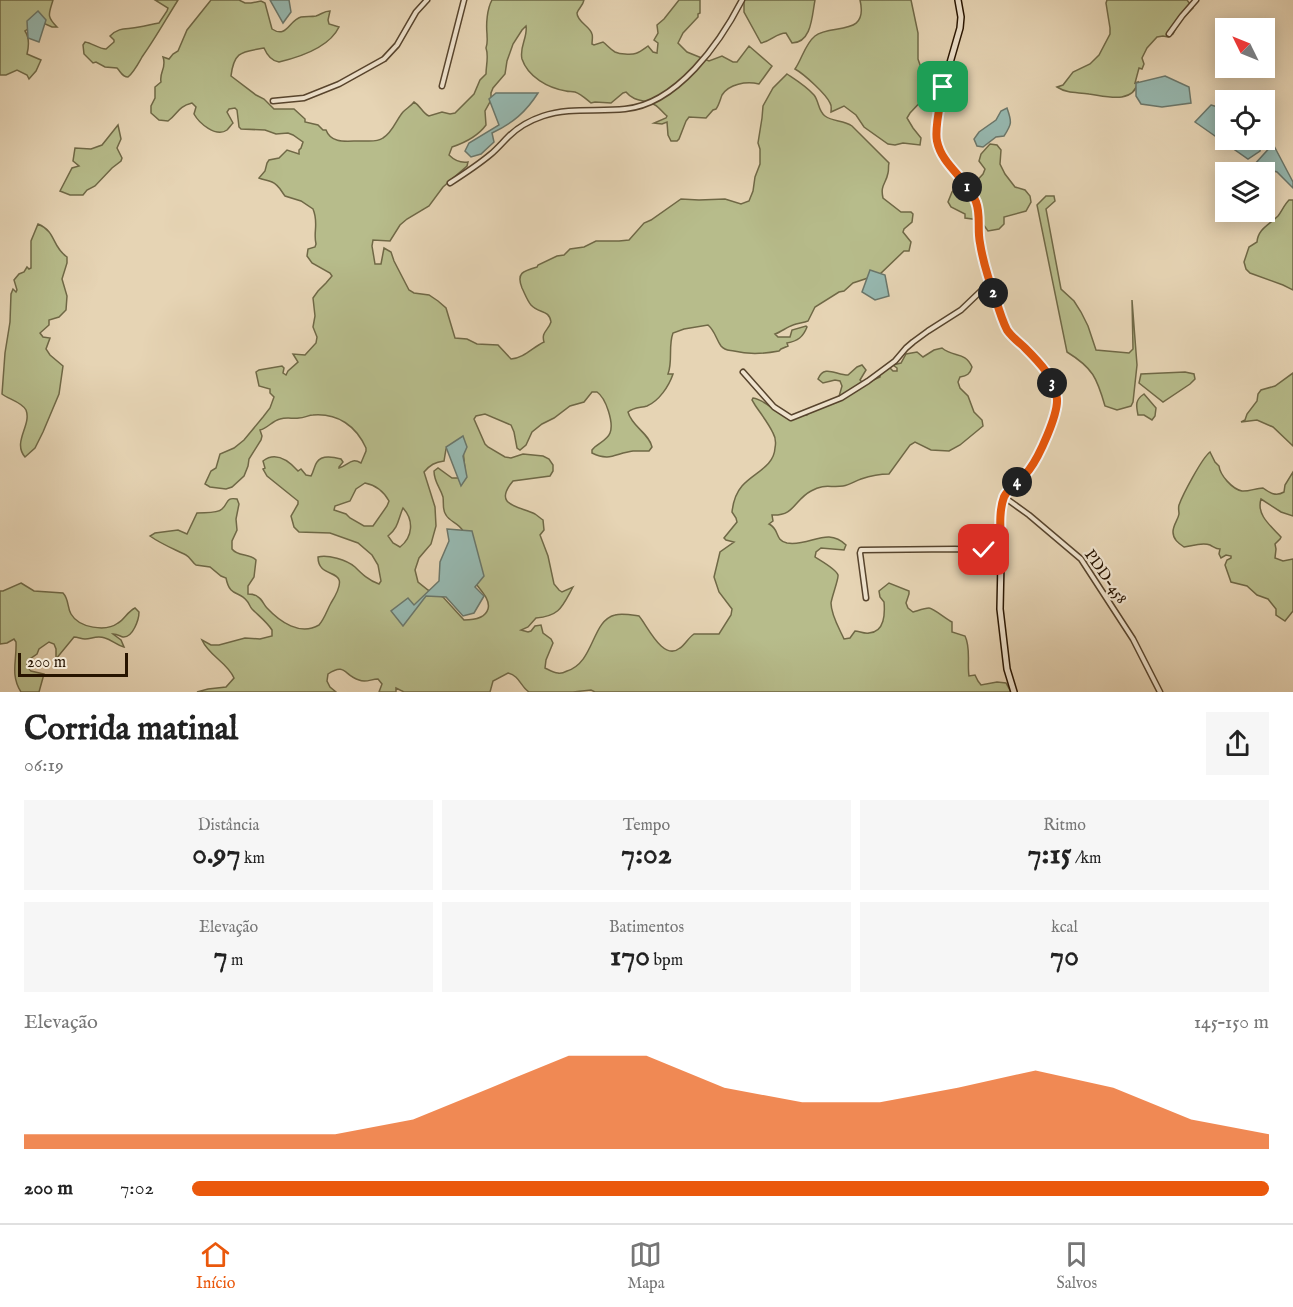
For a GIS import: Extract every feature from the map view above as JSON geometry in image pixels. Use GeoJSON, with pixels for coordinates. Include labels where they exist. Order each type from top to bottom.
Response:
{"type":"FeatureCollection","features":[{"type":"Feature","properties":{"kind":"street"},"geometry":{"type":"LineString","coordinates":[[273,101],[304,98],[339,84],[384,59],[397,45],[416,12],[427,0]]}},
{"type":"Feature","properties":{"kind":"street"},"geometry":{"type":"LineString","coordinates":[[442,86],[464,0]]}},
{"type":"Feature","properties":{"kind":"street"},"geometry":{"type":"LineString","coordinates":[[450,183],[486,158],[517,129],[541,117],[557,112],[638,108],[650,103],[688,77],[723,32],[742,0]]}},
{"type":"Feature","properties":{"kind":"street"},"geometry":{"type":"LineString","coordinates":[[958,0],[960,28],[943,87],[936,138],[944,158],[976,201],[980,243],[990,284],[1007,329],[1040,364],[1054,387],[1057,400],[1053,420],[1036,459],[1004,497],[1000,517],[1000,609],[1007,669],[1014,692]]}},
{"type":"Feature","properties":{"kind":"street"},"geometry":{"type":"LineString","coordinates":[[1169,34],[1194,1]]}},
{"type":"Feature","properties":{"kind":"street"},"geometry":{"type":"LineString","coordinates":[[743,372],[774,407],[791,418],[841,398],[868,381],[895,361],[913,342],[961,310],[990,284]]}},
{"type":"Feature","properties":{"kind":"street","name":"PDD-458"},"geometry":{"type":"LineString","coordinates":[[1004,497],[1029,515],[1080,559],[1133,639],[1160,692]]}},
{"type":"Feature","properties":{"kind":"street"},"geometry":{"type":"LineString","coordinates":[[866,598],[861,550],[1001,551]]}},
{"type":"Feature","properties":{"kind":"green space"},"geometry":{"type":"Polygon","coordinates":[[[0,0],[53,0],[49,15],[57,27],[41,22],[25,31],[28,42],[27,54],[41,60],[29,79],[27,75],[17,70],[0,75],[0,0]]]}},
{"type":"Feature","properties":{"kind":"green space"},"geometry":{"type":"Polygon","coordinates":[[[155,0],[178,0],[136,68],[128,77],[117,68],[93,63],[84,54],[85,42],[106,49],[114,42],[110,36],[117,31],[159,23],[168,8],[155,0]]]}},
{"type":"Feature","properties":{"kind":"green space"},"geometry":{"type":"Polygon","coordinates":[[[211,0],[239,0],[245,3],[261,1],[265,3],[272,29],[281,32],[301,17],[316,16],[330,11],[329,24],[339,27],[321,46],[279,62],[270,57],[264,48],[245,52],[234,61],[231,76],[264,99],[274,109],[294,109],[305,119],[305,122],[318,125],[337,140],[374,141],[386,135],[403,112],[414,102],[429,116],[442,112],[450,114],[455,113],[474,94],[480,80],[486,74],[487,21],[492,0],[584,0],[577,13],[591,31],[592,44],[603,42],[616,53],[629,54],[637,53],[648,46],[657,53],[658,43],[654,40],[658,33],[657,25],[679,0],[700,0],[698,17],[683,33],[678,43],[687,52],[709,61],[722,56],[737,62],[749,46],[772,66],[759,84],[743,83],[729,88],[722,95],[716,109],[706,118],[689,117],[679,139],[671,141],[667,122],[654,123],[667,116],[651,103],[633,98],[626,92],[611,103],[591,103],[577,93],[559,90],[540,81],[529,71],[522,59],[526,26],[513,44],[505,74],[493,88],[491,100],[485,111],[486,125],[470,139],[452,147],[449,155],[458,161],[468,162],[467,166],[443,187],[429,206],[400,225],[390,241],[373,240],[375,264],[381,264],[384,248],[391,252],[409,290],[429,295],[446,308],[455,338],[467,339],[477,344],[498,345],[511,359],[520,357],[544,342],[544,334],[551,322],[546,313],[534,308],[527,299],[520,279],[522,273],[557,256],[564,255],[570,249],[584,247],[596,241],[629,240],[644,223],[681,199],[725,199],[741,204],[749,201],[760,164],[758,143],[763,106],[773,88],[787,74],[814,95],[825,116],[852,126],[889,163],[882,190],[883,198],[901,212],[913,214],[912,222],[903,232],[911,242],[909,251],[904,251],[880,274],[853,283],[844,291],[815,307],[808,321],[775,334],[778,337],[790,337],[792,330],[807,327],[800,338],[787,343],[788,346],[779,351],[751,354],[726,350],[708,325],[673,333],[668,374],[673,374],[669,383],[663,393],[651,404],[628,412],[633,422],[650,442],[652,447],[649,451],[633,451],[608,457],[592,453],[594,448],[609,436],[611,429],[606,405],[597,392],[592,392],[584,402],[570,406],[542,424],[532,432],[526,445],[520,450],[517,448],[511,425],[485,414],[476,416],[474,419],[488,447],[511,458],[523,454],[543,456],[553,465],[550,476],[513,481],[505,496],[510,504],[535,514],[543,520],[544,530],[540,535],[548,556],[554,584],[562,592],[573,587],[563,605],[555,613],[536,618],[528,627],[521,630],[528,632],[535,626],[541,625],[543,633],[553,643],[545,668],[559,673],[576,666],[583,659],[601,625],[615,615],[639,616],[656,641],[668,650],[674,651],[680,648],[694,634],[719,634],[731,615],[732,609],[719,592],[714,577],[720,552],[734,542],[724,538],[737,522],[732,512],[734,502],[742,486],[767,465],[774,455],[776,440],[752,400],[753,398],[787,416],[807,415],[811,409],[838,400],[842,386],[840,381],[823,383],[818,379],[824,372],[831,371],[848,375],[862,365],[866,370],[860,380],[864,384],[880,377],[880,373],[889,367],[897,371],[893,365],[901,363],[906,354],[917,352],[923,357],[942,348],[963,357],[972,367],[969,373],[960,377],[958,382],[960,388],[968,396],[974,412],[982,420],[983,426],[949,451],[931,450],[915,442],[910,445],[889,474],[868,477],[848,485],[824,486],[816,489],[805,495],[785,513],[772,515],[773,521],[769,524],[783,542],[795,543],[832,537],[846,545],[844,550],[821,548],[816,552],[815,557],[838,575],[831,608],[844,639],[850,638],[855,631],[874,632],[881,626],[884,602],[879,591],[889,583],[909,591],[906,603],[913,612],[931,608],[952,622],[952,632],[965,636],[968,645],[969,676],[975,675],[981,685],[1006,683],[1011,692],[595,692],[591,690],[529,692],[515,676],[508,673],[493,681],[490,692],[404,692],[396,688],[396,692],[379,692],[382,684],[378,679],[362,681],[338,669],[328,674],[327,681],[336,692],[197,692],[226,687],[234,678],[202,640],[211,645],[219,645],[245,638],[260,639],[272,636],[272,630],[244,598],[232,591],[226,578],[210,567],[196,565],[187,556],[150,536],[155,533],[178,530],[187,534],[197,513],[217,512],[229,500],[237,499],[239,504],[236,519],[237,530],[232,541],[232,549],[256,560],[254,577],[248,586],[248,594],[257,596],[278,618],[298,628],[312,628],[319,625],[338,591],[340,583],[338,578],[324,570],[318,557],[326,556],[342,560],[351,564],[372,581],[379,584],[381,581],[378,565],[372,555],[358,543],[330,533],[299,532],[294,527],[291,516],[298,501],[267,476],[263,469],[265,468],[263,461],[273,457],[282,458],[298,471],[301,469],[306,475],[311,476],[319,459],[325,457],[341,459],[343,462],[339,468],[352,461],[361,463],[366,448],[357,433],[345,422],[322,415],[277,420],[260,430],[261,440],[249,459],[244,476],[232,487],[226,489],[205,484],[211,471],[216,468],[220,454],[234,448],[244,440],[270,408],[274,397],[270,389],[259,386],[256,372],[282,366],[283,373],[286,375],[298,362],[293,354],[305,355],[316,343],[317,337],[313,327],[315,316],[313,298],[332,276],[312,263],[307,256],[308,249],[315,247],[316,244],[316,219],[313,209],[301,201],[285,196],[274,183],[259,178],[265,171],[269,160],[279,158],[287,150],[299,154],[303,142],[288,133],[276,134],[265,130],[241,129],[235,108],[227,112],[233,123],[223,132],[213,131],[200,121],[194,114],[196,107],[192,103],[181,108],[168,121],[159,120],[151,113],[155,87],[161,82],[163,57],[169,59],[178,51],[187,30],[211,0]],[[455,443],[446,449],[444,461],[433,464],[424,472],[435,507],[436,526],[431,544],[419,558],[415,570],[418,582],[443,597],[464,620],[475,619],[486,612],[488,602],[472,576],[463,531],[445,513],[443,497],[434,475],[434,471],[438,468],[452,478],[458,478],[465,470],[463,450],[455,443]],[[365,483],[356,489],[350,501],[335,506],[334,510],[346,514],[364,526],[373,526],[389,501],[379,489],[365,483]],[[403,508],[396,526],[388,536],[400,547],[410,533],[409,518],[403,508]]]}},
{"type":"Feature","properties":{"kind":"green space"},"geometry":{"type":"Polygon","coordinates":[[[744,0],[815,0],[810,27],[799,42],[792,43],[786,33],[761,43],[744,12],[744,0]]]}},
{"type":"Feature","properties":{"kind":"green space"},"geometry":{"type":"Polygon","coordinates":[[[860,0],[911,0],[918,33],[918,59],[928,94],[907,118],[921,138],[920,145],[888,144],[864,127],[856,115],[844,106],[831,112],[831,104],[824,95],[795,69],[815,36],[822,32],[854,25],[859,20],[860,0]]]}},
{"type":"Feature","properties":{"kind":"green space"},"geometry":{"type":"Polygon","coordinates":[[[1107,0],[1187,0],[1193,8],[1180,21],[1173,34],[1168,37],[1157,37],[1147,48],[1142,58],[1144,64],[1142,69],[1139,68],[1135,83],[1138,82],[1130,94],[1110,97],[1069,92],[1057,87],[1063,85],[1073,72],[1090,64],[1099,55],[1110,34],[1107,0]]]}},
{"type":"Feature","properties":{"kind":"green space"},"geometry":{"type":"Polygon","coordinates":[[[118,125],[121,139],[117,148],[122,158],[121,161],[83,195],[70,195],[60,191],[72,168],[79,166],[73,161],[75,148],[91,149],[102,145],[118,125]]]}},
{"type":"Feature","properties":{"kind":"green space"},"geometry":{"type":"Polygon","coordinates":[[[990,144],[997,145],[1001,150],[1000,164],[1005,174],[1015,187],[1025,190],[1031,202],[1026,211],[1004,217],[1004,224],[999,229],[988,231],[980,220],[965,218],[965,214],[951,207],[948,202],[956,188],[971,187],[983,174],[985,169],[979,161],[981,154],[990,144]]]}},
{"type":"Feature","properties":{"kind":"green space"},"geometry":{"type":"Polygon","coordinates":[[[1046,196],[1054,196],[1055,201],[1046,209],[1061,289],[1074,301],[1081,312],[1096,350],[1129,353],[1133,349],[1132,300],[1137,365],[1131,406],[1117,410],[1105,406],[1093,374],[1083,363],[1067,352],[1037,205],[1046,196]]]}},
{"type":"Feature","properties":{"kind":"green space"},"geometry":{"type":"Polygon","coordinates":[[[1289,200],[1293,200],[1293,290],[1250,273],[1244,262],[1249,247],[1257,242],[1262,230],[1271,222],[1275,222],[1289,200]]]}},
{"type":"Feature","properties":{"kind":"green space"},"geometry":{"type":"Polygon","coordinates":[[[38,224],[48,231],[58,248],[67,257],[62,279],[67,296],[66,310],[59,317],[49,320],[49,325],[40,333],[43,337],[50,338],[46,349],[63,366],[59,394],[35,448],[25,457],[21,439],[27,422],[26,410],[2,394],[11,294],[13,289],[16,292],[17,290],[14,280],[27,267],[31,268],[31,241],[38,224]]]}},
{"type":"Feature","properties":{"kind":"green space"},"geometry":{"type":"Polygon","coordinates":[[[1185,372],[1194,374],[1195,379],[1163,402],[1139,383],[1141,374],[1185,372]]]}},
{"type":"Feature","properties":{"kind":"green space"},"geometry":{"type":"Polygon","coordinates":[[[1293,373],[1293,446],[1273,427],[1257,420],[1241,422],[1245,420],[1257,401],[1261,390],[1275,386],[1293,373]]]}},
{"type":"Feature","properties":{"kind":"green space"},"geometry":{"type":"Polygon","coordinates":[[[1144,394],[1156,408],[1152,420],[1144,415],[1138,415],[1137,403],[1144,394]]]}},
{"type":"Feature","properties":{"kind":"green space"},"geometry":{"type":"Polygon","coordinates":[[[1210,452],[1227,481],[1234,488],[1242,491],[1263,488],[1273,494],[1284,492],[1285,485],[1293,472],[1293,516],[1281,512],[1261,499],[1260,505],[1265,520],[1281,537],[1275,544],[1275,558],[1283,561],[1293,559],[1293,611],[1285,621],[1276,615],[1276,609],[1268,599],[1257,595],[1247,586],[1231,582],[1225,565],[1231,556],[1226,555],[1221,558],[1220,549],[1207,544],[1184,547],[1174,537],[1173,529],[1181,500],[1210,452]]]}},
{"type":"Feature","properties":{"kind":"green space"},"geometry":{"type":"Polygon","coordinates":[[[21,583],[34,591],[63,593],[71,614],[80,623],[100,628],[113,626],[135,608],[139,612],[137,623],[127,636],[113,634],[121,640],[124,647],[102,637],[85,639],[74,637],[56,659],[54,644],[49,642],[27,661],[27,666],[31,671],[44,674],[39,692],[21,692],[15,673],[16,642],[14,639],[0,644],[0,591],[21,583]]]}},
{"type":"Feature","properties":{"kind":"water"},"geometry":{"type":"Polygon","coordinates":[[[270,0],[289,0],[291,12],[283,23],[270,0]]]}},
{"type":"Feature","properties":{"kind":"water"},"geometry":{"type":"Polygon","coordinates":[[[38,11],[46,20],[39,42],[28,38],[27,21],[38,11]]]}},
{"type":"Feature","properties":{"kind":"water"},"geometry":{"type":"Polygon","coordinates":[[[1165,76],[1189,87],[1191,103],[1162,107],[1141,104],[1136,96],[1136,83],[1165,76]]]}},
{"type":"Feature","properties":{"kind":"water"},"geometry":{"type":"Polygon","coordinates":[[[496,93],[538,93],[518,116],[492,133],[494,142],[481,154],[471,157],[465,151],[469,143],[499,125],[489,99],[496,93]]]}},
{"type":"Feature","properties":{"kind":"water"},"geometry":{"type":"Polygon","coordinates":[[[1211,105],[1215,106],[1215,136],[1195,122],[1211,105]]]}},
{"type":"Feature","properties":{"kind":"water"},"geometry":{"type":"Polygon","coordinates":[[[1007,108],[1010,123],[1004,136],[996,137],[983,147],[977,146],[974,139],[979,132],[996,120],[1001,111],[1007,108]]]}},
{"type":"Feature","properties":{"kind":"water"},"geometry":{"type":"Polygon","coordinates":[[[1275,148],[1293,182],[1293,188],[1275,171],[1275,162],[1257,162],[1268,150],[1275,150],[1275,148]]]}},
{"type":"Feature","properties":{"kind":"water"},"geometry":{"type":"Polygon","coordinates":[[[1235,150],[1260,150],[1248,159],[1235,150]]]}},
{"type":"Feature","properties":{"kind":"water"},"geometry":{"type":"Polygon","coordinates":[[[870,270],[885,275],[889,296],[875,300],[862,292],[870,270]]]}},
{"type":"Feature","properties":{"kind":"water"},"geometry":{"type":"Polygon","coordinates":[[[463,436],[467,447],[463,456],[467,477],[461,486],[446,447],[463,436]]]}},
{"type":"Feature","properties":{"kind":"water"},"geometry":{"type":"Polygon","coordinates":[[[447,529],[472,531],[484,576],[475,587],[484,596],[474,613],[463,616],[446,597],[426,596],[403,626],[391,611],[408,598],[414,605],[439,581],[440,562],[449,541],[447,529]]]}},
{"type":"Feature","properties":{"kind":"route"},"geometry":{"type":"LineString","coordinates":[[943,87],[936,131],[938,145],[944,158],[976,201],[980,243],[990,284],[1003,321],[1010,333],[1040,364],[1054,387],[1057,400],[1053,420],[1036,459],[1004,497],[1000,517],[1001,551],[984,550]]}}]}
